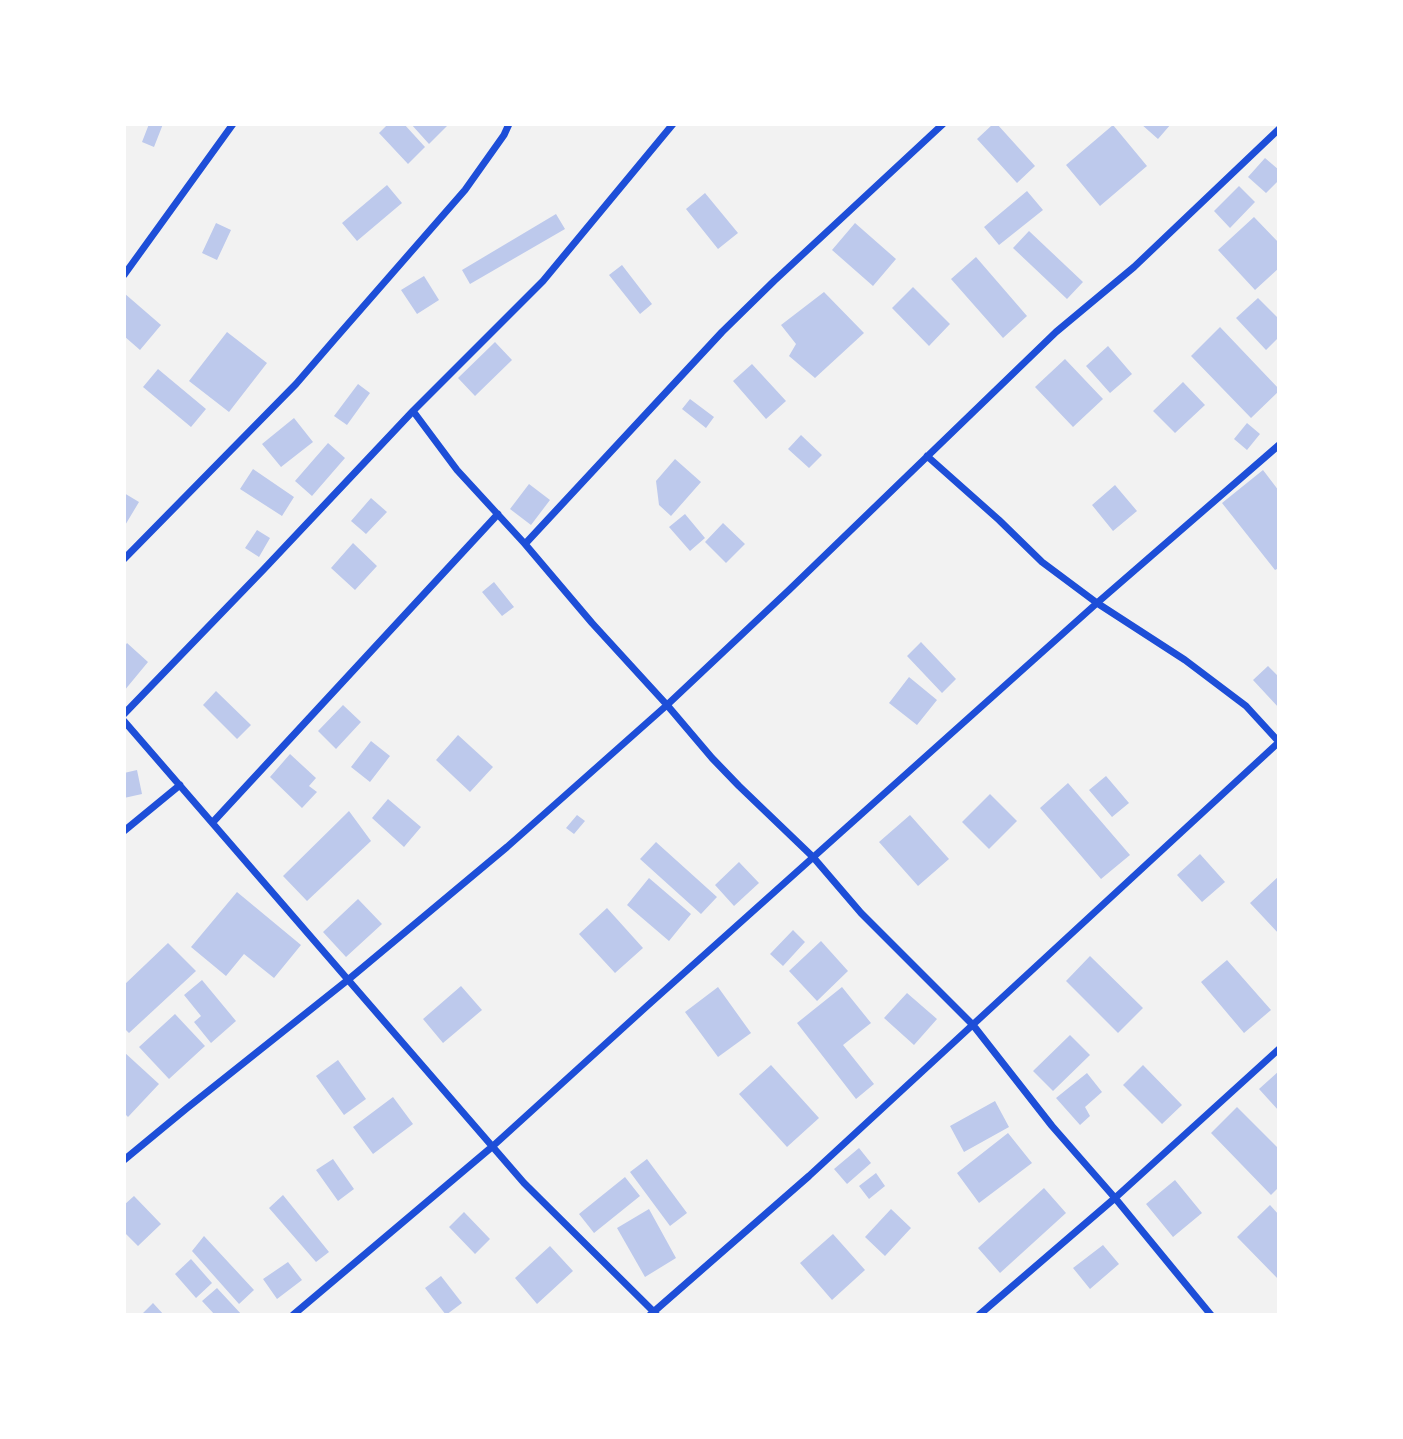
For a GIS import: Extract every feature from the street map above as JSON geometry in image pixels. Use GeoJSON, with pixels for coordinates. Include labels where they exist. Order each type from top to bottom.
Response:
{"type":"FeatureCollection","features":[{"type":"Feature","properties":{"kind":"street"},"geometry":{"type":"LineString","coordinates":[[124,275],[233,124]]}},
{"type":"Feature","properties":{"kind":"street"},"geometry":{"type":"LineString","coordinates":[[124,559],[296,384],[465,190],[509,124]]}},
{"type":"Feature","properties":{"kind":"street"},"geometry":{"type":"LineString","coordinates":[[124,714],[413,411],[543,281],[673,124]]}},
{"type":"Feature","properties":{"kind":"street"},"geometry":{"type":"LineString","coordinates":[[525,544],[722,332],[943,124]]}},
{"type":"Feature","properties":{"kind":"street"},"geometry":{"type":"LineString","coordinates":[[124,1160],[349,979],[507,847],[667,705],[1056,332],[1134,267],[1279,129]]}},
{"type":"Feature","properties":{"kind":"street"},"geometry":{"type":"LineString","coordinates":[[413,411],[457,470],[712,758],[813,858],[861,914],[973,1025],[1052,1126],[1211,1315]]}},
{"type":"Feature","properties":{"kind":"street"},"geometry":{"type":"LineString","coordinates":[[293,1315],[493,1146],[1097,603],[1279,445]]}},
{"type":"Feature","properties":{"kind":"street"},"geometry":{"type":"LineString","coordinates":[[124,721],[524,1183],[653,1314],[809,1176],[1279,742],[1246,706],[1206,675],[1097,603],[1042,562],[927,456]]}},
{"type":"Feature","properties":{"kind":"street"},"geometry":{"type":"LineString","coordinates":[[213,822],[498,514]]}},
{"type":"Feature","properties":{"kind":"street"},"geometry":{"type":"LineString","coordinates":[[124,831],[180,785]]}},
{"type":"Feature","properties":{"kind":"street"},"geometry":{"type":"LineString","coordinates":[[979,1315],[1115,1198],[1279,1049]]}},
{"type":"Feature","properties":{"kind":"building"},"geometry":{"type":"Polygon","coordinates":[[[149,124],[163,124],[154,147],[142,142],[149,124]]]}},
{"type":"Feature","properties":{"kind":"building"},"geometry":{"type":"Polygon","coordinates":[[[388,124],[404,124],[425,147],[408,164],[379,133],[388,124]]]}},
{"type":"Feature","properties":{"kind":"building"},"geometry":{"type":"Polygon","coordinates":[[[411,124],[449,124],[429,144],[411,124]]]}},
{"type":"Feature","properties":{"kind":"building"},"geometry":{"type":"Polygon","coordinates":[[[993,124],[997,124],[1035,166],[1017,183],[977,139],[993,124]]]}},
{"type":"Feature","properties":{"kind":"building"},"geometry":{"type":"Polygon","coordinates":[[[1141,124],[1171,124],[1158,139],[1141,124]]]}},
{"type":"Feature","properties":{"kind":"building"},"geometry":{"type":"Polygon","coordinates":[[[1113,125],[1147,166],[1100,206],[1066,165],[1113,125]]]}},
{"type":"Feature","properties":{"kind":"building"},"geometry":{"type":"Polygon","coordinates":[[[1265,158],[1279,170],[1279,180],[1266,193],[1248,177],[1265,158]]]}},
{"type":"Feature","properties":{"kind":"building"},"geometry":{"type":"Polygon","coordinates":[[[387,185],[402,203],[357,241],[342,223],[387,185]]]}},
{"type":"Feature","properties":{"kind":"building"},"geometry":{"type":"Polygon","coordinates":[[[1239,186],[1255,202],[1230,228],[1214,211],[1239,186]]]}},
{"type":"Feature","properties":{"kind":"building"},"geometry":{"type":"Polygon","coordinates":[[[1027,191],[1043,210],[999,245],[984,227],[1027,191]]]}},
{"type":"Feature","properties":{"kind":"building"},"geometry":{"type":"Polygon","coordinates":[[[705,193],[738,233],[718,249],[686,209],[705,193]]]}},
{"type":"Feature","properties":{"kind":"building"},"geometry":{"type":"Polygon","coordinates":[[[556,214],[565,229],[470,284],[462,270],[556,214]]]}},
{"type":"Feature","properties":{"kind":"building"},"geometry":{"type":"Polygon","coordinates":[[[1254,217],[1279,243],[1279,268],[1255,290],[1218,250],[1254,217]]]}},
{"type":"Feature","properties":{"kind":"building"},"geometry":{"type":"Polygon","coordinates":[[[216,223],[231,230],[217,260],[202,253],[216,223]]]}},
{"type":"Feature","properties":{"kind":"building"},"geometry":{"type":"Polygon","coordinates":[[[855,223],[896,259],[873,286],[832,250],[855,223]]]}},
{"type":"Feature","properties":{"kind":"building"},"geometry":{"type":"Polygon","coordinates":[[[1029,231],[1083,282],[1067,299],[1013,248],[1029,231]]]}},
{"type":"Feature","properties":{"kind":"building"},"geometry":{"type":"Polygon","coordinates":[[[976,257],[1027,316],[1003,338],[951,279],[976,257]]]}},
{"type":"Feature","properties":{"kind":"building"},"geometry":{"type":"Polygon","coordinates":[[[622,265],[652,304],[640,314],[609,275],[622,265]]]}},
{"type":"Feature","properties":{"kind":"building"},"geometry":{"type":"Polygon","coordinates":[[[424,276],[439,300],[417,314],[401,290],[424,276]]]}},
{"type":"Feature","properties":{"kind":"building"},"geometry":{"type":"Polygon","coordinates":[[[913,287],[950,324],[929,346],[892,308],[913,287]]]}},
{"type":"Feature","properties":{"kind":"building"},"geometry":{"type":"Polygon","coordinates":[[[824,292],[864,333],[815,378],[789,356],[796,344],[781,325],[824,292]]]}},
{"type":"Feature","properties":{"kind":"building"},"geometry":{"type":"Polygon","coordinates":[[[124,293],[161,325],[140,350],[124,336],[124,293]]]}},
{"type":"Feature","properties":{"kind":"building"},"geometry":{"type":"Polygon","coordinates":[[[1258,298],[1279,319],[1279,337],[1266,350],[1236,318],[1258,298]]]}},
{"type":"Feature","properties":{"kind":"building"},"geometry":{"type":"Polygon","coordinates":[[[1220,327],[1279,389],[1251,418],[1191,356],[1220,327]]]}},
{"type":"Feature","properties":{"kind":"building"},"geometry":{"type":"Polygon","coordinates":[[[227,332],[267,363],[229,412],[189,381],[227,332]]]}},
{"type":"Feature","properties":{"kind":"building"},"geometry":{"type":"Polygon","coordinates":[[[495,342],[512,360],[475,396],[458,378],[495,342]]]}},
{"type":"Feature","properties":{"kind":"building"},"geometry":{"type":"Polygon","coordinates":[[[1108,346],[1132,374],[1110,393],[1086,366],[1108,346]]]}},
{"type":"Feature","properties":{"kind":"building"},"geometry":{"type":"Polygon","coordinates":[[[1065,359],[1103,399],[1073,427],[1035,387],[1065,359]]]}},
{"type":"Feature","properties":{"kind":"building"},"geometry":{"type":"Polygon","coordinates":[[[752,364],[786,401],[766,419],[733,381],[752,364]]]}},
{"type":"Feature","properties":{"kind":"building"},"geometry":{"type":"Polygon","coordinates":[[[158,369],[206,409],[191,427],[143,387],[158,369]]]}},
{"type":"Feature","properties":{"kind":"building"},"geometry":{"type":"Polygon","coordinates":[[[1183,382],[1205,405],[1175,433],[1153,411],[1183,382]]]}},
{"type":"Feature","properties":{"kind":"building"},"geometry":{"type":"Polygon","coordinates":[[[358,384],[370,393],[347,425],[334,416],[358,384]]]}},
{"type":"Feature","properties":{"kind":"building"},"geometry":{"type":"Polygon","coordinates":[[[690,399],[714,417],[706,428],[682,409],[690,399]]]}},
{"type":"Feature","properties":{"kind":"building"},"geometry":{"type":"Polygon","coordinates":[[[294,418],[313,442],[281,467],[262,444],[294,418]]]}},
{"type":"Feature","properties":{"kind":"building"},"geometry":{"type":"Polygon","coordinates":[[[1247,423],[1260,434],[1247,450],[1234,439],[1247,423]]]}},
{"type":"Feature","properties":{"kind":"building"},"geometry":{"type":"Polygon","coordinates":[[[801,435],[822,455],[809,468],[788,449],[801,435]]]}},
{"type":"Feature","properties":{"kind":"building"},"geometry":{"type":"Polygon","coordinates":[[[328,443],[345,458],[312,496],[295,481],[328,443]]]}},
{"type":"Feature","properties":{"kind":"building"},"geometry":{"type":"Polygon","coordinates":[[[675,459],[701,482],[671,516],[659,505],[656,481],[675,459]]]}},
{"type":"Feature","properties":{"kind":"building"},"geometry":{"type":"Polygon","coordinates":[[[253,469],[294,497],[282,516],[240,489],[253,469]]]}},
{"type":"Feature","properties":{"kind":"building"},"geometry":{"type":"Polygon","coordinates":[[[1263,470],[1279,491],[1279,568],[1275,570],[1222,503],[1263,470]]]}},
{"type":"Feature","properties":{"kind":"building"},"geometry":{"type":"Polygon","coordinates":[[[529,484],[550,500],[531,525],[510,509],[529,484]]]}},
{"type":"Feature","properties":{"kind":"building"},"geometry":{"type":"Polygon","coordinates":[[[1115,485],[1137,511],[1113,531],[1092,505],[1115,485]]]}},
{"type":"Feature","properties":{"kind":"building"},"geometry":{"type":"Polygon","coordinates":[[[124,493],[139,502],[124,527],[124,493]]]}},
{"type":"Feature","properties":{"kind":"building"},"geometry":{"type":"Polygon","coordinates":[[[371,498],[387,512],[366,534],[351,521],[371,498]]]}},
{"type":"Feature","properties":{"kind":"building"},"geometry":{"type":"Polygon","coordinates":[[[685,514],[705,538],[690,551],[669,527],[685,514]]]}},
{"type":"Feature","properties":{"kind":"building"},"geometry":{"type":"Polygon","coordinates":[[[723,523],[745,544],[726,563],[705,542],[723,523]]]}},
{"type":"Feature","properties":{"kind":"building"},"geometry":{"type":"Polygon","coordinates":[[[257,530],[270,538],[259,557],[245,548],[257,530]]]}},
{"type":"Feature","properties":{"kind":"building"},"geometry":{"type":"Polygon","coordinates":[[[353,543],[377,566],[355,590],[331,568],[353,543]]]}},
{"type":"Feature","properties":{"kind":"building"},"geometry":{"type":"Polygon","coordinates":[[[494,582],[514,607],[502,616],[482,592],[494,582]]]}},
{"type":"Feature","properties":{"kind":"building"},"geometry":{"type":"Polygon","coordinates":[[[921,642],[956,679],[942,693],[907,656],[921,642]]]}},
{"type":"Feature","properties":{"kind":"building"},"geometry":{"type":"Polygon","coordinates":[[[127,643],[148,662],[124,691],[124,647],[127,643]]]}},
{"type":"Feature","properties":{"kind":"building"},"geometry":{"type":"Polygon","coordinates":[[[1268,666],[1279,677],[1279,708],[1253,680],[1268,666]]]}},
{"type":"Feature","properties":{"kind":"building"},"geometry":{"type":"Polygon","coordinates":[[[909,677],[937,700],[917,725],[889,703],[909,677]]]}},
{"type":"Feature","properties":{"kind":"building"},"geometry":{"type":"Polygon","coordinates":[[[216,691],[251,725],[237,739],[203,705],[216,691]]]}},
{"type":"Feature","properties":{"kind":"building"},"geometry":{"type":"Polygon","coordinates":[[[343,705],[361,722],[336,749],[318,731],[343,705]]]}},
{"type":"Feature","properties":{"kind":"building"},"geometry":{"type":"Polygon","coordinates":[[[458,735],[493,767],[470,792],[436,760],[458,735]]]}},
{"type":"Feature","properties":{"kind":"building"},"geometry":{"type":"Polygon","coordinates":[[[371,741],[390,756],[370,782],[351,767],[371,741]]]}},
{"type":"Feature","properties":{"kind":"building"},"geometry":{"type":"Polygon","coordinates":[[[290,754],[316,778],[309,786],[317,792],[302,808],[270,777],[290,754]]]}},
{"type":"Feature","properties":{"kind":"building"},"geometry":{"type":"Polygon","coordinates":[[[137,770],[142,794],[124,798],[124,773],[137,770]]]}},
{"type":"Feature","properties":{"kind":"building"},"geometry":{"type":"Polygon","coordinates":[[[1106,776],[1129,803],[1112,817],[1089,790],[1106,776]]]}},
{"type":"Feature","properties":{"kind":"building"},"geometry":{"type":"Polygon","coordinates":[[[1068,783],[1130,855],[1101,879],[1040,808],[1068,783]]]}},
{"type":"Feature","properties":{"kind":"building"},"geometry":{"type":"Polygon","coordinates":[[[990,794],[1017,821],[989,849],[962,822],[990,794]]]}},
{"type":"Feature","properties":{"kind":"building"},"geometry":{"type":"Polygon","coordinates":[[[388,799],[421,827],[404,847],[372,818],[388,799]]]}},
{"type":"Feature","properties":{"kind":"building"},"geometry":{"type":"Polygon","coordinates":[[[349,811],[371,841],[307,901],[283,876],[349,811]]]}},
{"type":"Feature","properties":{"kind":"building"},"geometry":{"type":"Polygon","coordinates":[[[577,815],[585,821],[574,834],[566,828],[577,815]]]}},
{"type":"Feature","properties":{"kind":"building"},"geometry":{"type":"Polygon","coordinates":[[[910,815],[949,859],[918,886],[879,842],[910,815]]]}},
{"type":"Feature","properties":{"kind":"building"},"geometry":{"type":"Polygon","coordinates":[[[656,842],[717,897],[701,914],[640,859],[656,842]]]}},
{"type":"Feature","properties":{"kind":"building"},"geometry":{"type":"Polygon","coordinates":[[[1200,854],[1225,882],[1202,902],[1177,875],[1200,854]]]}},
{"type":"Feature","properties":{"kind":"building"},"geometry":{"type":"Polygon","coordinates":[[[739,862],[759,883],[734,906],[715,885],[739,862]]]}},
{"type":"Feature","properties":{"kind":"building"},"geometry":{"type":"Polygon","coordinates":[[[1279,876],[1279,934],[1250,903],[1279,876]]]}},
{"type":"Feature","properties":{"kind":"building"},"geometry":{"type":"Polygon","coordinates":[[[649,878],[691,914],[669,941],[627,905],[649,878]]]}},
{"type":"Feature","properties":{"kind":"building"},"geometry":{"type":"Polygon","coordinates":[[[237,892],[301,945],[274,978],[244,954],[226,976],[191,947],[237,892]]]}},
{"type":"Feature","properties":{"kind":"building"},"geometry":{"type":"Polygon","coordinates":[[[358,899],[382,924],[346,957],[323,932],[358,899]]]}},
{"type":"Feature","properties":{"kind":"building"},"geometry":{"type":"Polygon","coordinates":[[[607,908],[643,948],[615,973],[579,934],[607,908]]]}},
{"type":"Feature","properties":{"kind":"building"},"geometry":{"type":"Polygon","coordinates":[[[793,930],[805,942],[783,966],[770,954],[793,930]]]}},
{"type":"Feature","properties":{"kind":"building"},"geometry":{"type":"Polygon","coordinates":[[[821,941],[848,971],[817,1001],[789,971],[821,941]]]}},
{"type":"Feature","properties":{"kind":"building"},"geometry":{"type":"Polygon","coordinates":[[[168,943],[196,971],[129,1033],[124,1028],[124,985],[168,943]]]}},
{"type":"Feature","properties":{"kind":"building"},"geometry":{"type":"Polygon","coordinates":[[[1090,956],[1143,1008],[1118,1033],[1066,981],[1090,956]]]}},
{"type":"Feature","properties":{"kind":"building"},"geometry":{"type":"Polygon","coordinates":[[[1227,960],[1271,1010],[1244,1033],[1201,982],[1227,960]]]}},
{"type":"Feature","properties":{"kind":"building"},"geometry":{"type":"Polygon","coordinates":[[[202,980],[236,1021],[211,1043],[194,1022],[201,1016],[184,995],[202,980]]]}},
{"type":"Feature","properties":{"kind":"building"},"geometry":{"type":"Polygon","coordinates":[[[461,986],[482,1010],[443,1043],[423,1019],[461,986]]]}},
{"type":"Feature","properties":{"kind":"building"},"geometry":{"type":"Polygon","coordinates":[[[718,987],[751,1033],[718,1057],[685,1012],[718,987]]]}},
{"type":"Feature","properties":{"kind":"building"},"geometry":{"type":"Polygon","coordinates":[[[842,987],[871,1023],[843,1045],[874,1084],[856,1099],[797,1023],[842,987]]]}},
{"type":"Feature","properties":{"kind":"building"},"geometry":{"type":"Polygon","coordinates":[[[907,993],[937,1019],[914,1045],[884,1018],[907,993]]]}},
{"type":"Feature","properties":{"kind":"building"},"geometry":{"type":"Polygon","coordinates":[[[175,1014],[205,1046],[169,1079],[139,1047],[175,1014]]]}},
{"type":"Feature","properties":{"kind":"building"},"geometry":{"type":"Polygon","coordinates":[[[1070,1035],[1090,1055],[1053,1091],[1033,1071],[1070,1035]]]}},
{"type":"Feature","properties":{"kind":"building"},"geometry":{"type":"Polygon","coordinates":[[[124,1052],[159,1084],[128,1117],[124,1113],[124,1052]]]}},
{"type":"Feature","properties":{"kind":"building"},"geometry":{"type":"Polygon","coordinates":[[[338,1060],[366,1099],[344,1115],[316,1076],[338,1060]]]}},
{"type":"Feature","properties":{"kind":"building"},"geometry":{"type":"Polygon","coordinates":[[[771,1065],[819,1118],[787,1147],[739,1094],[771,1065]]]}},
{"type":"Feature","properties":{"kind":"building"},"geometry":{"type":"Polygon","coordinates":[[[1143,1065],[1182,1105],[1162,1124],[1123,1085],[1143,1065]]]}},
{"type":"Feature","properties":{"kind":"building"},"geometry":{"type":"Polygon","coordinates":[[[1279,1071],[1279,1111],[1259,1089],[1279,1071]]]}},
{"type":"Feature","properties":{"kind":"building"},"geometry":{"type":"Polygon","coordinates":[[[1087,1073],[1102,1092],[1085,1107],[1090,1116],[1080,1125],[1056,1098],[1087,1073]]]}},
{"type":"Feature","properties":{"kind":"building"},"geometry":{"type":"Polygon","coordinates":[[[393,1097],[413,1124],[373,1154],[353,1127],[393,1097]]]}},
{"type":"Feature","properties":{"kind":"building"},"geometry":{"type":"Polygon","coordinates":[[[995,1101],[1009,1127],[964,1152],[950,1126],[995,1101]]]}},
{"type":"Feature","properties":{"kind":"building"},"geometry":{"type":"Polygon","coordinates":[[[1237,1107],[1279,1149],[1279,1187],[1271,1195],[1211,1133],[1237,1107]]]}},
{"type":"Feature","properties":{"kind":"building"},"geometry":{"type":"Polygon","coordinates":[[[1008,1133],[1032,1163],[979,1203],[957,1173],[1008,1133]]]}},
{"type":"Feature","properties":{"kind":"building"},"geometry":{"type":"Polygon","coordinates":[[[859,1148],[871,1163],[847,1184],[834,1169],[859,1148]]]}},
{"type":"Feature","properties":{"kind":"building"},"geometry":{"type":"Polygon","coordinates":[[[333,1159],[354,1189],[338,1201],[316,1170],[333,1159]]]}},
{"type":"Feature","properties":{"kind":"building"},"geometry":{"type":"Polygon","coordinates":[[[647,1159],[687,1213],[670,1226],[630,1172],[647,1159]]]}},
{"type":"Feature","properties":{"kind":"building"},"geometry":{"type":"Polygon","coordinates":[[[876,1173],[885,1186],[869,1199],[859,1186],[876,1173]]]}},
{"type":"Feature","properties":{"kind":"building"},"geometry":{"type":"Polygon","coordinates":[[[625,1177],[640,1196],[594,1233],[579,1214],[625,1177]]]}},
{"type":"Feature","properties":{"kind":"building"},"geometry":{"type":"Polygon","coordinates":[[[1175,1180],[1202,1213],[1173,1237],[1146,1204],[1175,1180]]]}},
{"type":"Feature","properties":{"kind":"building"},"geometry":{"type":"Polygon","coordinates":[[[1044,1188],[1066,1213],[1000,1273],[978,1248],[1044,1188]]]}},
{"type":"Feature","properties":{"kind":"building"},"geometry":{"type":"Polygon","coordinates":[[[283,1195],[329,1252],[316,1262],[269,1208],[283,1195]]]}},
{"type":"Feature","properties":{"kind":"building"},"geometry":{"type":"Polygon","coordinates":[[[134,1196],[161,1224],[138,1246],[124,1232],[124,1205],[134,1196]]]}},
{"type":"Feature","properties":{"kind":"building"},"geometry":{"type":"Polygon","coordinates":[[[1270,1205],[1279,1215],[1279,1280],[1237,1237],[1270,1205]]]}},
{"type":"Feature","properties":{"kind":"building"},"geometry":{"type":"Polygon","coordinates":[[[649,1209],[676,1258],[645,1277],[617,1228],[649,1209]]]}},
{"type":"Feature","properties":{"kind":"building"},"geometry":{"type":"Polygon","coordinates":[[[891,1209],[911,1228],[885,1256],[865,1237],[891,1209]]]}},
{"type":"Feature","properties":{"kind":"building"},"geometry":{"type":"Polygon","coordinates":[[[464,1212],[490,1239],[475,1254],[449,1227],[464,1212]]]}},
{"type":"Feature","properties":{"kind":"building"},"geometry":{"type":"Polygon","coordinates":[[[833,1234],[865,1270],[832,1300],[800,1263],[833,1234]]]}},
{"type":"Feature","properties":{"kind":"building"},"geometry":{"type":"Polygon","coordinates":[[[204,1236],[254,1290],[239,1304],[192,1251],[204,1236]]]}},
{"type":"Feature","properties":{"kind":"building"},"geometry":{"type":"Polygon","coordinates":[[[1103,1245],[1119,1264],[1090,1289],[1073,1268],[1103,1245]]]}},
{"type":"Feature","properties":{"kind":"building"},"geometry":{"type":"Polygon","coordinates":[[[550,1246],[573,1271],[537,1304],[515,1278],[550,1246]]]}},
{"type":"Feature","properties":{"kind":"building"},"geometry":{"type":"Polygon","coordinates":[[[191,1259],[212,1283],[196,1298],[175,1274],[191,1259]]]}},
{"type":"Feature","properties":{"kind":"building"},"geometry":{"type":"Polygon","coordinates":[[[288,1262],[302,1280],[277,1299],[263,1279],[288,1262]]]}},
{"type":"Feature","properties":{"kind":"building"},"geometry":{"type":"Polygon","coordinates":[[[441,1276],[462,1303],[446,1315],[425,1288],[441,1276]]]}},
{"type":"Feature","properties":{"kind":"building"},"geometry":{"type":"Polygon","coordinates":[[[217,1288],[242,1315],[215,1315],[202,1301],[217,1288]]]}},
{"type":"Feature","properties":{"kind":"building"},"geometry":{"type":"Polygon","coordinates":[[[153,1303],[164,1315],[141,1315],[153,1303]]]}}]}
